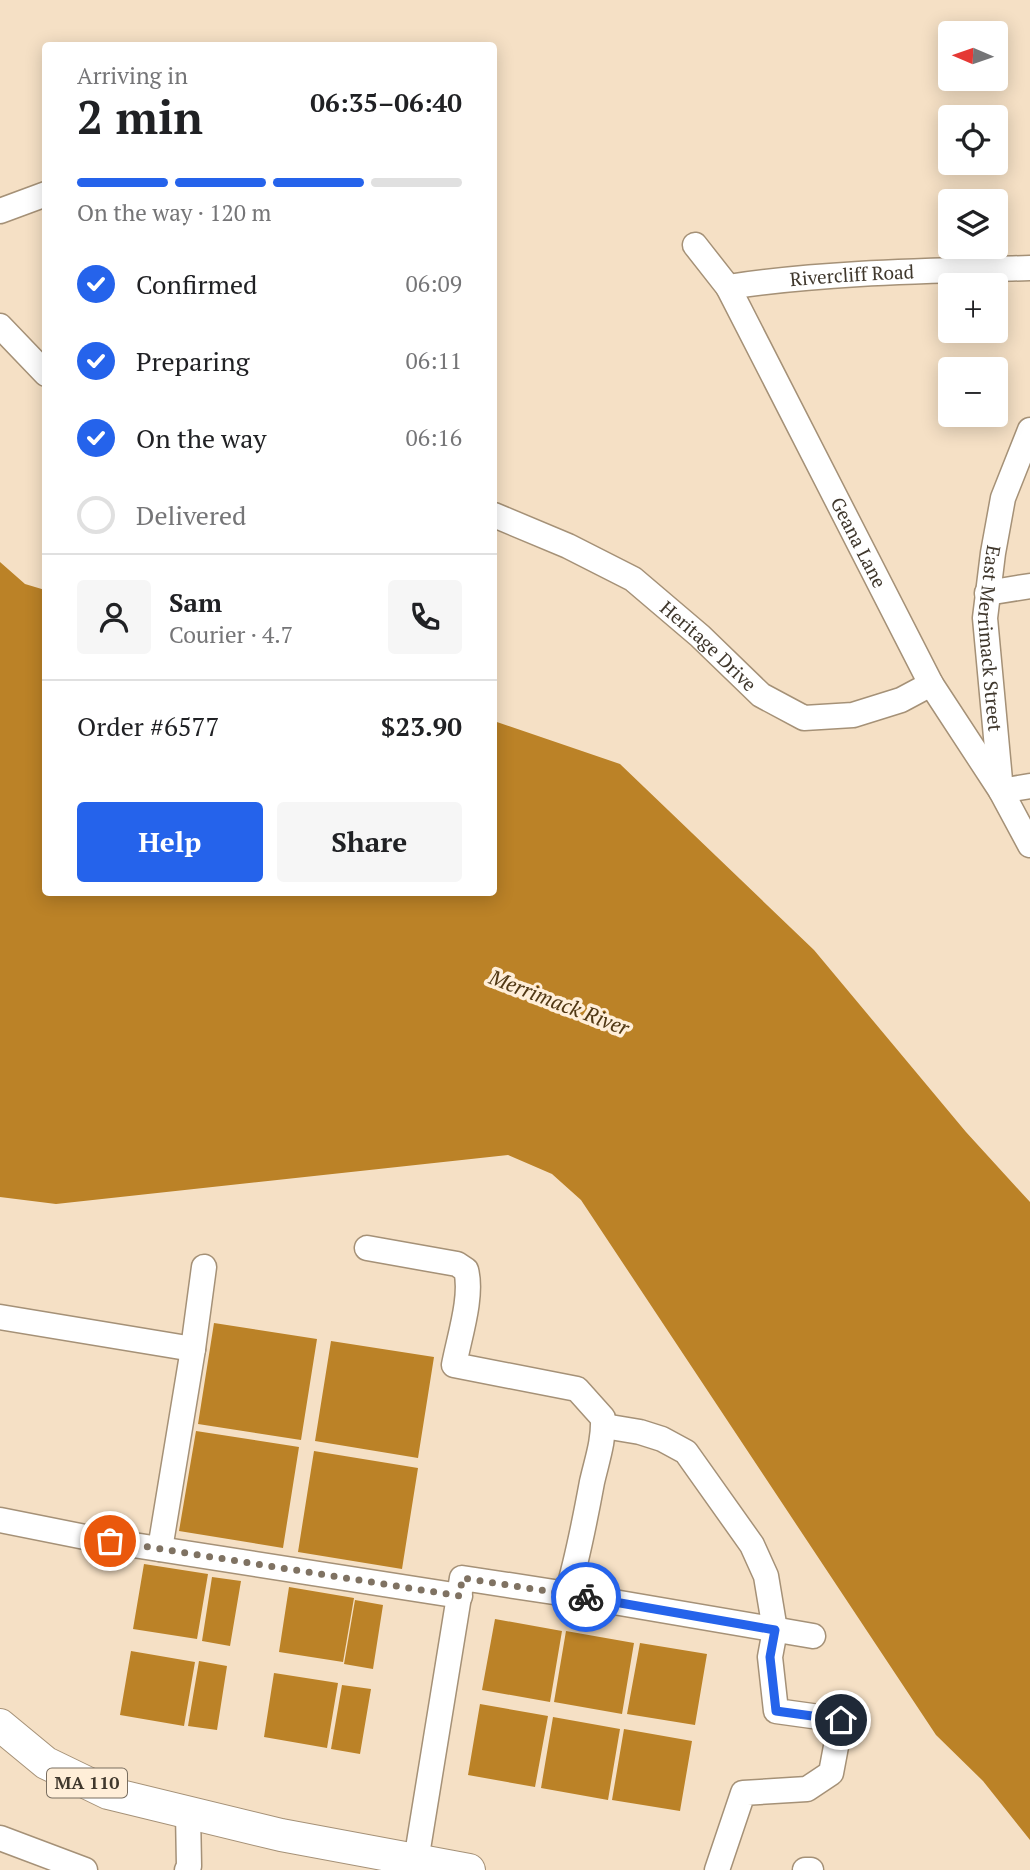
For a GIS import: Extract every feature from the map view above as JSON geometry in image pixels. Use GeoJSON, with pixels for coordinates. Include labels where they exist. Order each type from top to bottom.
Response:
{"type":"FeatureCollection","features":[{"type":"Feature","properties":{"kind":"main road","name":"MA 110"},"geometry":{"type":"LineString","coordinates":[[0,1725],[46,1763],[108,1793],[281,1835],[469,1870]]}},
{"type":"Feature","properties":{"kind":"street"},"geometry":{"type":"LineString","coordinates":[[0,211],[42,195]]}},
{"type":"Feature","properties":{"kind":"street"},"geometry":{"type":"LineString","coordinates":[[695,245],[728,287]]}},
{"type":"Feature","properties":{"kind":"street","name":"Rivercliff Road"},"geometry":{"type":"LineString","coordinates":[[728,287],[875,274],[1030,268]]}},
{"type":"Feature","properties":{"kind":"street","name":"Geana Lane"},"geometry":{"type":"LineString","coordinates":[[728,287],[931,684],[1001,791]]}},
{"type":"Feature","properties":{"kind":"street"},"geometry":{"type":"LineString","coordinates":[[0,326],[42,370]]}},
{"type":"Feature","properties":{"kind":"street","name":"East Merrimack Street"},"geometry":{"type":"LineString","coordinates":[[1030,430],[1003,498],[985,618],[1001,791],[1030,845]]}},
{"type":"Feature","properties":{"kind":"street","name":"Heritage Drive"},"geometry":{"type":"LineString","coordinates":[[497,516],[568,546],[633,579],[701,636],[761,695],[804,718],[853,715],[901,700],[931,684]]}},
{"type":"Feature","properties":{"kind":"street"},"geometry":{"type":"LineString","coordinates":[[987,593],[1030,586]]}},
{"type":"Feature","properties":{"kind":"street"},"geometry":{"type":"LineString","coordinates":[[1001,791],[1030,786]]}},
{"type":"Feature","properties":{"kind":"street"},"geometry":{"type":"LineString","coordinates":[[367,1248],[457,1264],[466,1270],[469,1280],[467,1297],[454,1365],[577,1389],[596,1407],[603,1418],[604,1435],[580,1548],[567,1594]]}},
{"type":"Feature","properties":{"kind":"street"},"geometry":{"type":"LineString","coordinates":[[160,1549],[194,1349],[204,1267]]}},
{"type":"Feature","properties":{"kind":"street"},"geometry":{"type":"LineString","coordinates":[[0,1317],[194,1349]]}},
{"type":"Feature","properties":{"kind":"street"},"geometry":{"type":"LineString","coordinates":[[604,1426],[640,1432],[662,1439],[686,1452],[752,1545],[766,1576],[775,1630],[770,1657],[776,1711],[841,1720],[831,1773],[807,1789],[743,1793],[717,1870]]}},
{"type":"Feature","properties":{"kind":"street"},"geometry":{"type":"LineString","coordinates":[[0,1520],[94,1539],[460,1596]]}},
{"type":"Feature","properties":{"kind":"street"},"geometry":{"type":"LineString","coordinates":[[416,1861],[462,1578],[813,1636]]}},
{"type":"Feature","properties":{"kind":"street"},"geometry":{"type":"LineString","coordinates":[[188,1812],[194,1869]]}},
{"type":"Feature","properties":{"kind":"street"},"geometry":{"type":"LineString","coordinates":[[0,1838],[85,1870]]}},
{"type":"Feature","properties":{"kind":"street"},"geometry":{"type":"LineString","coordinates":[[805,1870],[811,1870]]}},
{"type":"Feature","properties":{"kind":"water","name":"Merrimack River"},"geometry":{"type":"Polygon","coordinates":[[[0,562],[25,584],[42,589],[42,896],[497,896],[497,722],[620,764],[814,950],[966,1132],[1030,1202],[1030,1840],[983,1781],[936,1735],[581,1200],[552,1174],[508,1155],[56,1204],[0,1197],[0,562]]]}},
{"type":"Feature","properties":{"kind":"water"},"geometry":{"type":"Polygon","coordinates":[[[214,1323],[317,1339],[301,1440],[198,1424],[214,1323]]]}},
{"type":"Feature","properties":{"kind":"water"},"geometry":{"type":"Polygon","coordinates":[[[331,1341],[434,1357],[418,1458],[315,1441],[331,1341]]]}},
{"type":"Feature","properties":{"kind":"water"},"geometry":{"type":"Polygon","coordinates":[[[196,1431],[299,1447],[283,1548],[179,1531],[196,1431]]]}},
{"type":"Feature","properties":{"kind":"water"},"geometry":{"type":"Polygon","coordinates":[[[314,1451],[418,1468],[402,1569],[298,1552],[314,1451]]]}},
{"type":"Feature","properties":{"kind":"water"},"geometry":{"type":"Polygon","coordinates":[[[144,1564],[208,1574],[197,1639],[133,1629],[144,1564]]]}},
{"type":"Feature","properties":{"kind":"water"},"geometry":{"type":"Polygon","coordinates":[[[212,1577],[241,1581],[230,1646],[202,1641],[212,1577]]]}},
{"type":"Feature","properties":{"kind":"water"},"geometry":{"type":"Polygon","coordinates":[[[289,1587],[354,1598],[343,1662],[279,1652],[289,1587]]]}},
{"type":"Feature","properties":{"kind":"water"},"geometry":{"type":"Polygon","coordinates":[[[355,1600],[383,1605],[373,1669],[344,1664],[355,1600]]]}},
{"type":"Feature","properties":{"kind":"water"},"geometry":{"type":"Polygon","coordinates":[[[495,1619],[562,1631],[550,1702],[482,1690],[495,1619]]]}},
{"type":"Feature","properties":{"kind":"water"},"geometry":{"type":"Polygon","coordinates":[[[566,1631],[634,1643],[622,1714],[554,1702],[566,1631]]]}},
{"type":"Feature","properties":{"kind":"water"},"geometry":{"type":"Polygon","coordinates":[[[640,1643],[707,1654],[695,1725],[627,1714],[640,1643]]]}},
{"type":"Feature","properties":{"kind":"water"},"geometry":{"type":"Polygon","coordinates":[[[131,1651],[195,1662],[184,1726],[120,1715],[131,1651]]]}},
{"type":"Feature","properties":{"kind":"water"},"geometry":{"type":"Polygon","coordinates":[[[199,1661],[227,1666],[217,1730],[188,1726],[199,1661]]]}},
{"type":"Feature","properties":{"kind":"water"},"geometry":{"type":"Polygon","coordinates":[[[274,1673],[338,1683],[327,1748],[264,1737],[274,1673]]]}},
{"type":"Feature","properties":{"kind":"water"},"geometry":{"type":"Polygon","coordinates":[[[342,1685],[371,1689],[360,1754],[331,1749],[342,1685]]]}},
{"type":"Feature","properties":{"kind":"water"},"geometry":{"type":"Polygon","coordinates":[[[480,1704],[548,1716],[535,1787],[468,1775],[480,1704]]]}},
{"type":"Feature","properties":{"kind":"water"},"geometry":{"type":"Polygon","coordinates":[[[553,1717],[620,1729],[608,1800],[541,1788],[553,1717]]]}},
{"type":"Feature","properties":{"kind":"water"},"geometry":{"type":"Polygon","coordinates":[[[624,1729],[692,1741],[680,1811],[612,1800],[624,1729]]]}},
{"type":"Feature","properties":{"kind":"way so far"},"geometry":{"type":"LineString","coordinates":[[110,1541],[460,1596],[462,1578],[586,1597]]}},
{"type":"Feature","properties":{"kind":"route"},"geometry":{"type":"LineString","coordinates":[[586,1597],[775,1630],[770,1657],[776,1711],[841,1720]]}}]}
